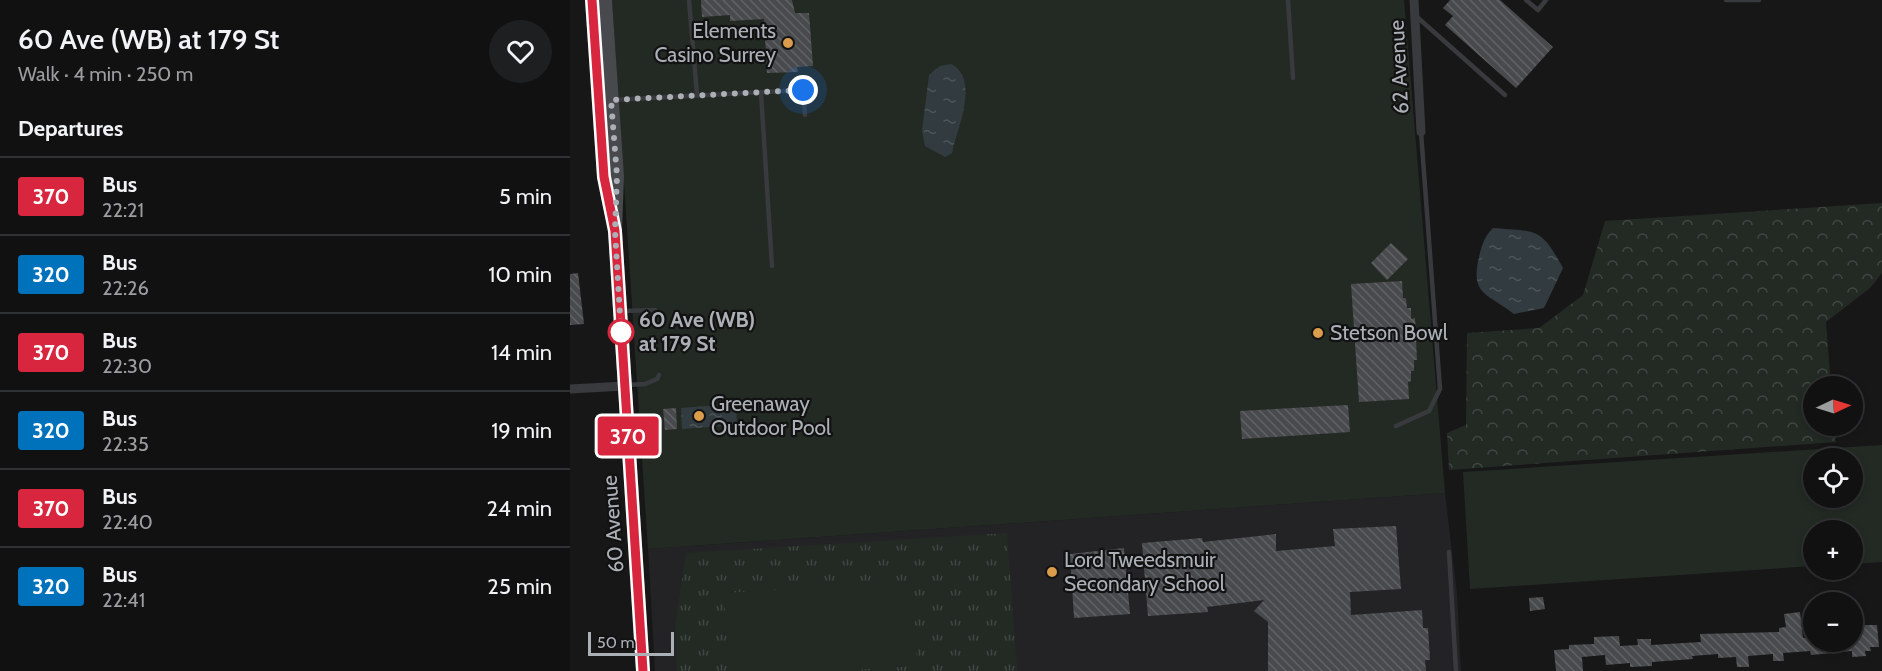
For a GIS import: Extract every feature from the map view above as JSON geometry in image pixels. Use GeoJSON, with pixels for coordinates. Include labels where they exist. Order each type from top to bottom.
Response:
{"type":"FeatureCollection","features":[{"type":"Feature","properties":{"kind":"main road","name":"60 Avenue"},"geometry":{"type":"LineString","coordinates":[[592,0],[604,177],[615,231]]}},
{"type":"Feature","properties":{"kind":"main road","name":"60 Avenue"},"geometry":{"type":"LineString","coordinates":[[605,0],[617,176],[615,231],[643,671]]}},
{"type":"Feature","properties":{"kind":"street","name":"62 Avenue"},"geometry":{"type":"LineString","coordinates":[[1414,0],[1421,132]]}},
{"type":"Feature","properties":{"kind":"street"},"geometry":{"type":"LineString","coordinates":[[570,390],[625,386]]}},
{"type":"Feature","properties":{"kind":"lane"},"geometry":{"type":"LineString","coordinates":[[689,0],[697,95]]}},
{"type":"Feature","properties":{"kind":"lane"},"geometry":{"type":"LineString","coordinates":[[1288,0],[1293,78]]}},
{"type":"Feature","properties":{"kind":"lane"},"geometry":{"type":"LineString","coordinates":[[1526,0],[1538,10],[1546,0]]}},
{"type":"Feature","properties":{"kind":"lane"},"geometry":{"type":"LineString","coordinates":[[1726,0],[1759,0]]}},
{"type":"Feature","properties":{"kind":"lane"},"geometry":{"type":"LineString","coordinates":[[1414,15],[1505,95]]}},
{"type":"Feature","properties":{"kind":"lane"},"geometry":{"type":"LineString","coordinates":[[611,100],[803,90],[805,116]]}},
{"type":"Feature","properties":{"kind":"lane"},"geometry":{"type":"LineString","coordinates":[[761,93],[772,266]]}},
{"type":"Feature","properties":{"kind":"lane"},"geometry":{"type":"LineString","coordinates":[[1396,426],[1429,411],[1440,389],[1421,132]]}},
{"type":"Feature","properties":{"kind":"lane"},"geometry":{"type":"LineString","coordinates":[[620,311],[655,310]]}},
{"type":"Feature","properties":{"kind":"lane"},"geometry":{"type":"LineString","coordinates":[[625,386],[647,384],[657,379],[659,375]]}},
{"type":"Feature","properties":{"kind":"lane"},"geometry":{"type":"LineString","coordinates":[[1449,552],[1456,671]]}},
{"type":"Feature","properties":{"kind":"shaded area","name":"Lord Tweedsmuir Secondary School"},"geometry":{"type":"Polygon","coordinates":[[[1445,493],[1457,594],[1461,671],[655,671],[648,549],[1445,493]]]}},
{"type":"Feature","properties":{"kind":"green space"},"geometry":{"type":"Polygon","coordinates":[[[612,0],[1404,0],[1445,493],[648,549],[612,0]]]}},
{"type":"Feature","properties":{"kind":"green space"},"geometry":{"type":"Polygon","coordinates":[[[1882,203],[1882,273],[1870,288],[1826,322],[1830,376],[1803,376],[1803,436],[1835,436],[1836,442],[1449,470],[1447,433],[1466,425],[1467,333],[1539,328],[1583,295],[1605,221],[1882,203]]]}},
{"type":"Feature","properties":{"kind":"green space"},"geometry":{"type":"Polygon","coordinates":[[[1882,445],[1882,562],[1863,563],[1863,520],[1803,520],[1803,567],[1470,589],[1463,472],[1803,450],[1803,508],[1863,508],[1863,448],[1835,448],[1882,445]]]}},
{"type":"Feature","properties":{"kind":"green space"},"geometry":{"type":"Polygon","coordinates":[[[1007,533],[1017,671],[677,671],[675,627],[686,553],[1007,533]]]}},
{"type":"Feature","properties":{"kind":"green space"},"geometry":{"type":"Polygon","coordinates":[[[913,582],[917,666],[834,671],[729,671],[724,593],[913,582]]]}},
{"type":"Feature","properties":{"kind":"water"},"geometry":{"type":"Polygon","coordinates":[[[951,64],[964,80],[966,91],[952,153],[945,157],[925,146],[922,131],[929,75],[940,66],[951,64]]]}},
{"type":"Feature","properties":{"kind":"water"},"geometry":{"type":"Polygon","coordinates":[[[1493,228],[1528,231],[1536,234],[1549,245],[1555,254],[1563,268],[1544,308],[1514,314],[1489,297],[1479,286],[1477,269],[1479,257],[1484,241],[1493,228]]]}},
{"type":"Feature","properties":{"kind":"water"},"geometry":{"type":"Polygon","coordinates":[[[736,404],[737,425],[682,429],[681,408],[736,404]]]}},
{"type":"Feature","properties":{"kind":"building","name":"Elements Casino Surrey"},"geometry":{"type":"Polygon","coordinates":[[[701,0],[792,0],[795,13],[809,13],[813,66],[797,67],[798,72],[767,73],[764,19],[730,21],[730,15],[702,17],[701,0]]]}},
{"type":"Feature","properties":{"kind":"building"},"geometry":{"type":"Polygon","coordinates":[[[1450,0],[1500,0],[1553,47],[1516,88],[1445,25],[1453,16],[1443,8],[1450,0]]]}},
{"type":"Feature","properties":{"kind":"building"},"geometry":{"type":"Polygon","coordinates":[[[1391,243],[1408,259],[1387,280],[1371,263],[1391,243]]]}},
{"type":"Feature","properties":{"kind":"building"},"geometry":{"type":"Polygon","coordinates":[[[578,273],[584,324],[570,325],[570,274],[578,273]]]}},
{"type":"Feature","properties":{"kind":"building"},"geometry":{"type":"Polygon","coordinates":[[[1402,281],[1403,298],[1406,298],[1407,308],[1411,308],[1411,319],[1415,318],[1417,360],[1414,360],[1414,371],[1411,371],[1411,381],[1408,382],[1409,399],[1359,402],[1351,284],[1402,281]]]}},
{"type":"Feature","properties":{"kind":"building"},"geometry":{"type":"Polygon","coordinates":[[[1348,405],[1350,432],[1242,439],[1240,411],[1348,405]]]}},
{"type":"Feature","properties":{"kind":"building"},"geometry":{"type":"Polygon","coordinates":[[[676,408],[677,429],[665,430],[663,409],[676,408]]]}},
{"type":"Feature","properties":{"kind":"building"},"geometry":{"type":"Polygon","coordinates":[[[1396,526],[1401,589],[1350,592],[1351,615],[1422,610],[1423,628],[1428,628],[1430,660],[1425,660],[1426,671],[1268,671],[1268,622],[1254,611],[1264,600],[1207,607],[1208,612],[1148,616],[1142,543],[1202,538],[1203,542],[1276,534],[1276,551],[1335,546],[1333,529],[1396,526]]]}},
{"type":"Feature","properties":{"kind":"building"},"geometry":{"type":"Polygon","coordinates":[[[1124,548],[1130,614],[1074,618],[1070,554],[1124,548]]]}},
{"type":"Feature","properties":{"kind":"building"},"geometry":{"type":"Polygon","coordinates":[[[1543,597],[1545,609],[1530,611],[1529,598],[1543,597]]]}},
{"type":"Feature","properties":{"kind":"building"},"geometry":{"type":"Polygon","coordinates":[[[1800,612],[1803,652],[1783,653],[1784,661],[1773,661],[1773,654],[1748,656],[1749,667],[1737,667],[1736,657],[1718,658],[1718,654],[1692,656],[1693,659],[1652,662],[1652,666],[1630,667],[1630,663],[1606,665],[1605,655],[1582,657],[1583,671],[1556,671],[1554,650],[1569,649],[1569,645],[1594,644],[1594,637],[1619,636],[1620,646],[1638,645],[1637,639],[1651,639],[1651,645],[1701,642],[1700,634],[1779,632],[1779,628],[1786,627],[1784,614],[1800,612]]]}},
{"type":"Feature","properties":{"kind":"building"},"geometry":{"type":"Polygon","coordinates":[[[1863,622],[1864,625],[1877,625],[1879,647],[1870,647],[1871,651],[1865,651],[1866,656],[1852,657],[1852,652],[1863,652],[1863,622]]]}},
{"type":"Feature","properties":{"kind":"building"},"geometry":{"type":"Polygon","coordinates":[[[1810,652],[1842,652],[1811,655],[1810,652]]]}},
{"type":"Feature","properties":{"kind":"bus line","name":"370"},"geometry":{"type":"LineString","coordinates":[[592,0],[604,177],[615,231],[643,671]]}},
{"type":"Feature","properties":{"kind":"place","name":"Elements Casino Surrey"},"geometry":{"type":"Point","coordinates":[788,43]}},
{"type":"Feature","properties":{"kind":"place","name":"60 Ave (WB) at 179 St"},"geometry":{"type":"Point","coordinates":[621,332]}},
{"type":"Feature","properties":{"kind":"place","name":"Stetson Bowl"},"geometry":{"type":"Point","coordinates":[1318,333]}},
{"type":"Feature","properties":{"kind":"place","name":"Greenaway Outdoor Pool"},"geometry":{"type":"Point","coordinates":[699,416]}},
{"type":"Feature","properties":{"kind":"place","name":"Lord Tweedsmuir Secondary School"},"geometry":{"type":"Point","coordinates":[1052,572]}},
{"type":"Feature","properties":{"kind":"route"},"geometry":{"type":"LineString","coordinates":[[621,332],[615,231],[617,176],[611,100],[803,90]]}}]}
